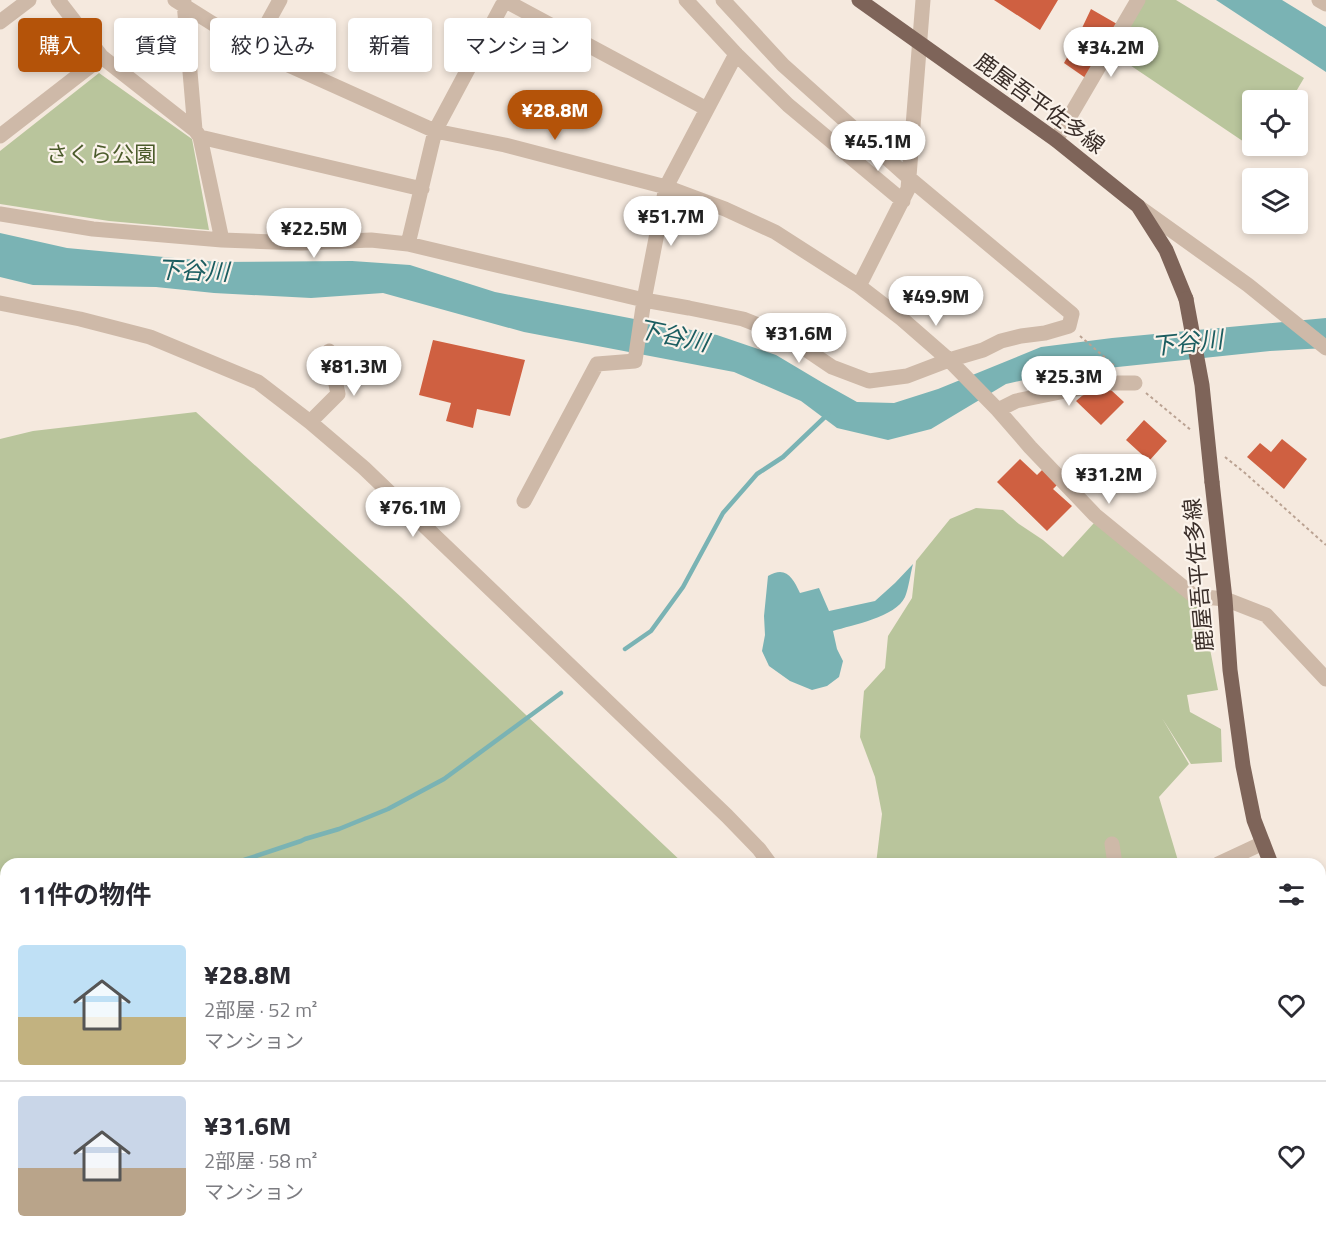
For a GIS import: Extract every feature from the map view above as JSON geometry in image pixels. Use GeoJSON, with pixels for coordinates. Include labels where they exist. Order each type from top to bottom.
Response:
{"type":"FeatureCollection","features":[{"type":"Feature","properties":{"kind":"main road","name":"鹿屋吾平佐多線"},"geometry":{"type":"LineString","coordinates":[[859,0],[1056,140],[1138,206],[1166,250],[1186,299],[1202,385],[1225,599],[1230,670],[1243,765],[1254,820],[1269,858]]}},
{"type":"Feature","properties":{"kind":"street"},"geometry":{"type":"LineString","coordinates":[[0,22],[29,0]]}},
{"type":"Feature","properties":{"kind":"street"},"geometry":{"type":"LineString","coordinates":[[58,0],[72,18]]}},
{"type":"Feature","properties":{"kind":"street"},"geometry":{"type":"LineString","coordinates":[[270,18],[280,0]]}},
{"type":"Feature","properties":{"kind":"street"},"geometry":{"type":"LineString","coordinates":[[408,244],[435,131],[504,0],[707,109]]}},
{"type":"Feature","properties":{"kind":"street"},"geometry":{"type":"LineString","coordinates":[[686,0],[788,105],[903,201]]}},
{"type":"Feature","properties":{"kind":"street"},"geometry":{"type":"LineString","coordinates":[[0,214],[93,230],[222,240],[301,243],[371,240],[408,244],[644,300],[743,319],[786,336],[832,367],[869,381],[907,376],[983,350],[1001,341],[1069,326],[1072,314],[909,178],[783,65],[723,0]]}},
{"type":"Feature","properties":{"kind":"street"},"geometry":{"type":"LineString","coordinates":[[860,286],[908,189],[923,0]]}},
{"type":"Feature","properties":{"kind":"street"},"geometry":{"type":"LineString","coordinates":[[1056,140],[1138,0]]}},
{"type":"Feature","properties":{"kind":"street"},"geometry":{"type":"LineString","coordinates":[[1319,0],[1326,4]]}},
{"type":"Feature","properties":{"kind":"street"},"geometry":{"type":"LineString","coordinates":[[181,2],[210,21]]}},
{"type":"Feature","properties":{"kind":"street"},"geometry":{"type":"LineString","coordinates":[[181,2],[197,134],[222,240]]}},
{"type":"Feature","properties":{"kind":"street"},"geometry":{"type":"LineString","coordinates":[[524,501],[597,364],[635,361],[644,300],[666,187],[736,54]]}},
{"type":"Feature","properties":{"kind":"street"},"geometry":{"type":"LineString","coordinates":[[102,57],[197,134],[422,189]]}},
{"type":"Feature","properties":{"kind":"street"},"geometry":{"type":"LineString","coordinates":[[0,136],[83,72]]}},
{"type":"Feature","properties":{"kind":"street"},"geometry":{"type":"LineString","coordinates":[[304,72],[435,131],[506,145],[666,187],[726,209],[776,232],[860,286],[902,319],[949,360],[1095,515],[1194,596],[1225,599],[1266,615],[1326,679]]}},
{"type":"Feature","properties":{"kind":"street"},"geometry":{"type":"LineString","coordinates":[[1138,206],[1248,285],[1326,348]]}},
{"type":"Feature","properties":{"kind":"street"},"geometry":{"type":"LineString","coordinates":[[0,303],[80,319],[150,337],[258,382],[364,468],[718,808],[766,858]]}},
{"type":"Feature","properties":{"kind":"street"},"geometry":{"type":"LineString","coordinates":[[310,422],[338,394],[329,351]]}},
{"type":"Feature","properties":{"kind":"street"},"geometry":{"type":"LineString","coordinates":[[998,410],[1016,400],[1110,383],[1135,383]]}},
{"type":"Feature","properties":{"kind":"street"},"geometry":{"type":"LineString","coordinates":[[1231,858],[1263,843]]}},
{"type":"Feature","properties":{"kind":"street"},"geometry":{"type":"LineString","coordinates":[[1112,844],[1113,858]]}},
{"type":"Feature","properties":{"kind":"path"},"geometry":{"type":"LineString","coordinates":[[1069,326],[1195,433]]}},
{"type":"Feature","properties":{"kind":"path"},"geometry":{"type":"LineString","coordinates":[[1220,453],[1326,545]]}},
{"type":"Feature","properties":{"kind":"green space"},"geometry":{"type":"Polygon","coordinates":[[[1142,0],[1176,0],[1304,78],[1297,90],[1242,90],[1242,141],[1112,53],[1142,0]]]}},
{"type":"Feature","properties":{"kind":"green space","name":"さくら公園"},"geometry":{"type":"Polygon","coordinates":[[[99,73],[192,139],[209,230],[109,221],[0,204],[0,151],[99,73]]]}},
{"type":"Feature","properties":{"kind":"green space"},"geometry":{"type":"Polygon","coordinates":[[[196,412],[401,597],[678,858],[0,858],[0,439],[33,431],[196,412]]]}},
{"type":"Feature","properties":{"kind":"green space"},"geometry":{"type":"Polygon","coordinates":[[[976,508],[1003,510],[1063,557],[1094,523],[1201,603],[1218,690],[1187,695],[1190,712],[1221,729],[1222,762],[1191,764],[1162,718],[1189,764],[1159,797],[1177,858],[877,858],[882,814],[875,777],[860,737],[864,691],[885,668],[888,636],[912,598],[916,561],[950,519],[976,508]]]}},
{"type":"Feature","properties":{"kind":"water"},"geometry":{"type":"Polygon","coordinates":[[[1216,0],[1282,0],[1326,27],[1326,72],[1216,0]]]}},
{"type":"Feature","properties":{"kind":"water","name":"下谷川"},"geometry":{"type":"Polygon","coordinates":[[[0,233],[67,248],[218,262],[352,261],[410,265],[495,292],[717,335],[776,355],[857,402],[894,403],[938,389],[1041,347],[1112,338],[1326,318],[1326,348],[1270,351],[1051,374],[1006,384],[931,429],[888,440],[837,428],[801,401],[734,372],[524,332],[383,293],[311,298],[214,293],[156,287],[33,285],[0,277],[0,233]]]}},
{"type":"Feature","properties":{"kind":"water"},"geometry":{"type":"Polygon","coordinates":[[[913,564],[905,597],[893,610],[873,619],[833,631],[837,649],[843,661],[839,677],[827,686],[812,690],[790,681],[769,666],[762,651],[768,576],[780,572],[788,575],[795,582],[800,593],[819,588],[829,611],[875,601],[913,564]]]}},
{"type":"Feature","properties":{"kind":"building"},"geometry":{"type":"Polygon","coordinates":[[[994,0],[1058,0],[1040,30],[994,0]]]}},
{"type":"Feature","properties":{"kind":"building"},"geometry":{"type":"Polygon","coordinates":[[[1091,9],[1117,24],[1087,79],[1064,63],[1091,9]]]}},
{"type":"Feature","properties":{"kind":"building"},"geometry":{"type":"Polygon","coordinates":[[[433,340],[525,360],[510,416],[477,409],[473,428],[446,421],[451,403],[419,395],[433,340]]]}},
{"type":"Feature","properties":{"kind":"building"},"geometry":{"type":"Polygon","coordinates":[[[1090,389],[1111,390],[1124,402],[1101,425],[1076,401],[1090,389]]]}},
{"type":"Feature","properties":{"kind":"building"},"geometry":{"type":"Polygon","coordinates":[[[1144,420],[1167,441],[1149,461],[1126,440],[1144,420]]]}},
{"type":"Feature","properties":{"kind":"building"},"geometry":{"type":"Polygon","coordinates":[[[1282,439],[1307,459],[1284,489],[1247,457],[1260,443],[1271,452],[1282,439]]]}},
{"type":"Feature","properties":{"kind":"building"},"geometry":{"type":"Polygon","coordinates":[[[1020,459],[1037,475],[1043,469],[1059,483],[1053,489],[1072,506],[1047,531],[997,482],[1020,459]]]}},
{"type":"Feature","properties":{"kind":"waterway"},"geometry":{"type":"LineString","coordinates":[[625,649],[651,631],[683,587],[723,513],[757,474],[783,457],[828,414]]}},
{"type":"Feature","properties":{"kind":"waterway"},"geometry":{"type":"LineString","coordinates":[[250,858],[339,829],[388,809],[444,779],[561,693]]}}]}
